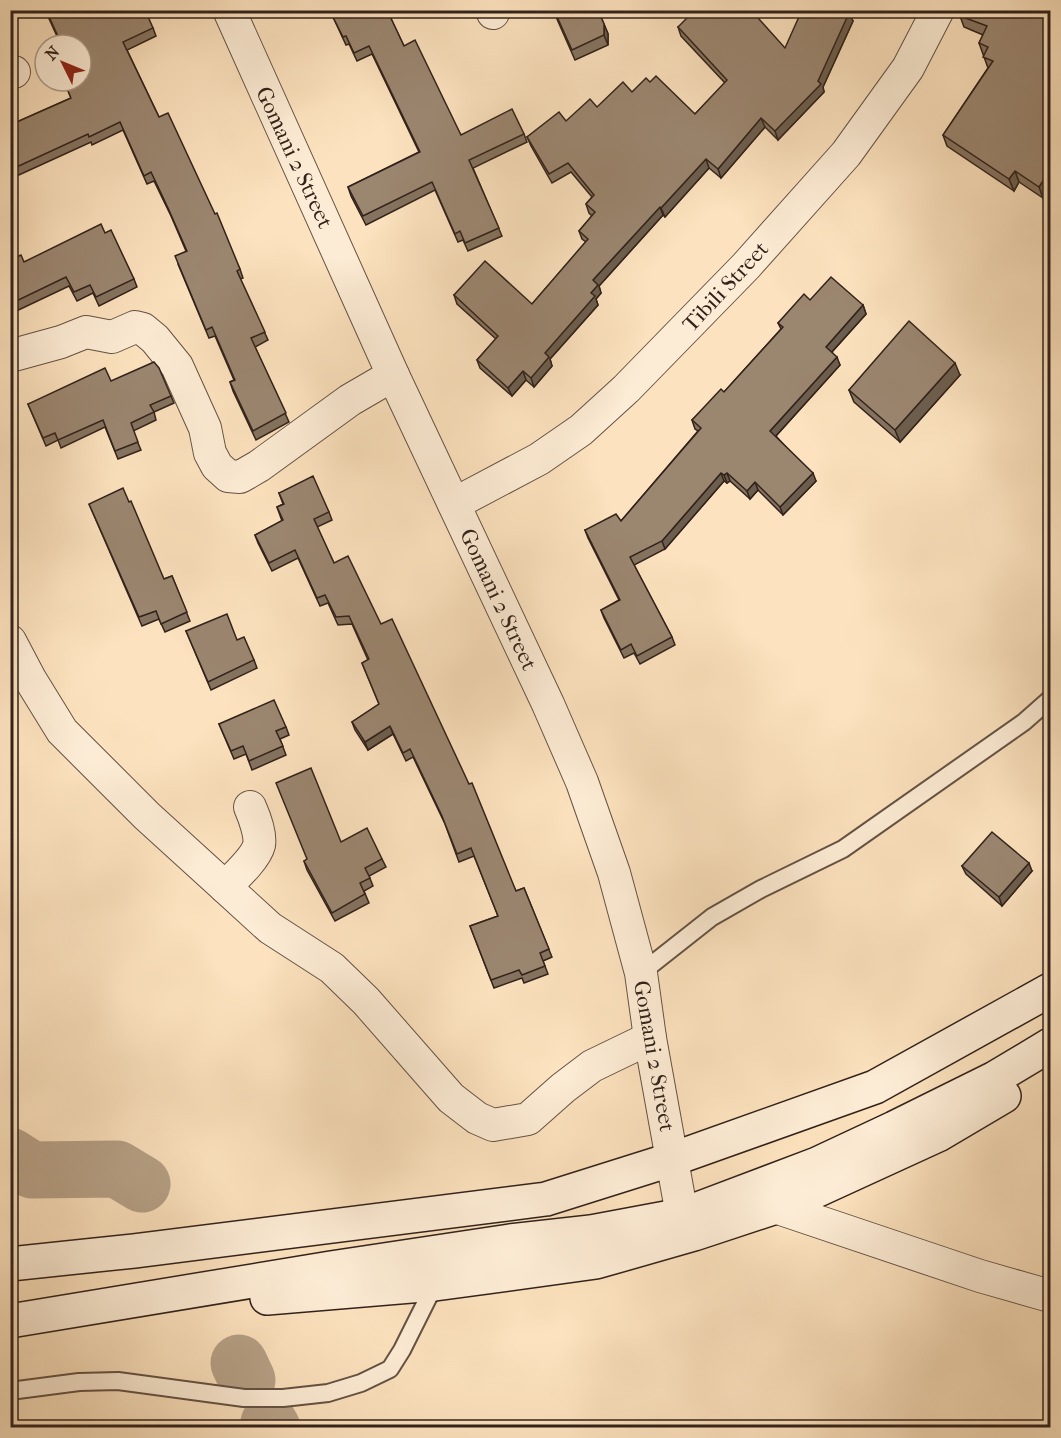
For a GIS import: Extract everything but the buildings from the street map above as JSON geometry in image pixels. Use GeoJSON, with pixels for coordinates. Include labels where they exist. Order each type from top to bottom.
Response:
{"type":"FeatureCollection","features":[{"type":"Feature","properties":{"kind":"main road"},"geometry":{"type":"LineString","coordinates":[[10,1264],[145,1250],[546,1199],[673,1158],[874,1087],[1050,990]]}},
{"type":"Feature","properties":{"kind":"main road"},"geometry":{"type":"LineString","coordinates":[[25,1319],[331,1268],[510,1241],[591,1232],[682,1215],[817,1164],[885,1133],[995,1078],[1050,1045]]}},
{"type":"Feature","properties":{"kind":"main road"},"geometry":{"type":"LineString","coordinates":[[25,1319],[435,1284],[596,1262],[694,1234],[794,1201],[938,1135],[1033,1079],[1050,1065]]}},
{"type":"Feature","properties":{"kind":"street","name":"Gomani 2 Street"},"geometry":{"type":"LineString","coordinates":[[229,10],[393,375],[548,704],[582,782],[614,873],[641,973],[650,1038],[682,1215]]}},
{"type":"Feature","properties":{"kind":"street","name":"Tibili Street"},"geometry":{"type":"LineString","coordinates":[[454,504],[539,459],[581,430],[634,381],[746,266],[846,154],[908,68],[938,10]]}},
{"type":"Feature","properties":{"kind":"street"},"geometry":{"type":"LineString","coordinates":[[10,356],[61,342],[86,332],[112,337],[135,327],[143,329],[155,339],[177,366],[201,418],[210,453],[217,466],[228,476],[240,477],[259,466],[350,400],[393,375]]}},
{"type":"Feature","properties":{"kind":"street"},"geometry":{"type":"LineString","coordinates":[[10,641],[62,731],[147,816],[270,928],[332,968],[366,1001],[451,1098],[477,1118],[493,1125],[528,1119],[592,1066],[650,1038]]}},
{"type":"Feature","properties":{"kind":"street"},"geometry":{"type":"LineString","coordinates":[[225,887],[250,859],[259,845],[256,820],[250,807]]}},
{"type":"Feature","properties":{"kind":"street"},"geometry":{"type":"LineString","coordinates":[[775,1207],[980,1276],[1050,1296]]}},
{"type":"Feature","properties":{"kind":"lane"},"geometry":{"type":"LineString","coordinates":[[641,973],[712,917],[761,889],[843,849],[1024,722],[1050,699]]}},
{"type":"Feature","properties":{"kind":"lane"},"geometry":{"type":"LineString","coordinates":[[10,1391],[79,1382],[118,1382],[243,1398],[283,1398],[328,1394],[361,1383],[390,1369],[435,1284]]}},
{"type":"Feature","properties":{"kind":"waterway"},"geometry":{"type":"LineString","coordinates":[[10,1156],[32,1170],[117,1169],[142,1184]]}},
{"type":"Feature","properties":{"kind":"waterway"},"geometry":{"type":"LineString","coordinates":[[239,1363],[247,1380]]}},
{"type":"Feature","properties":{"kind":"waterway"},"geometry":{"type":"LineString","coordinates":[[269,1423],[272,1428]]}}]}
